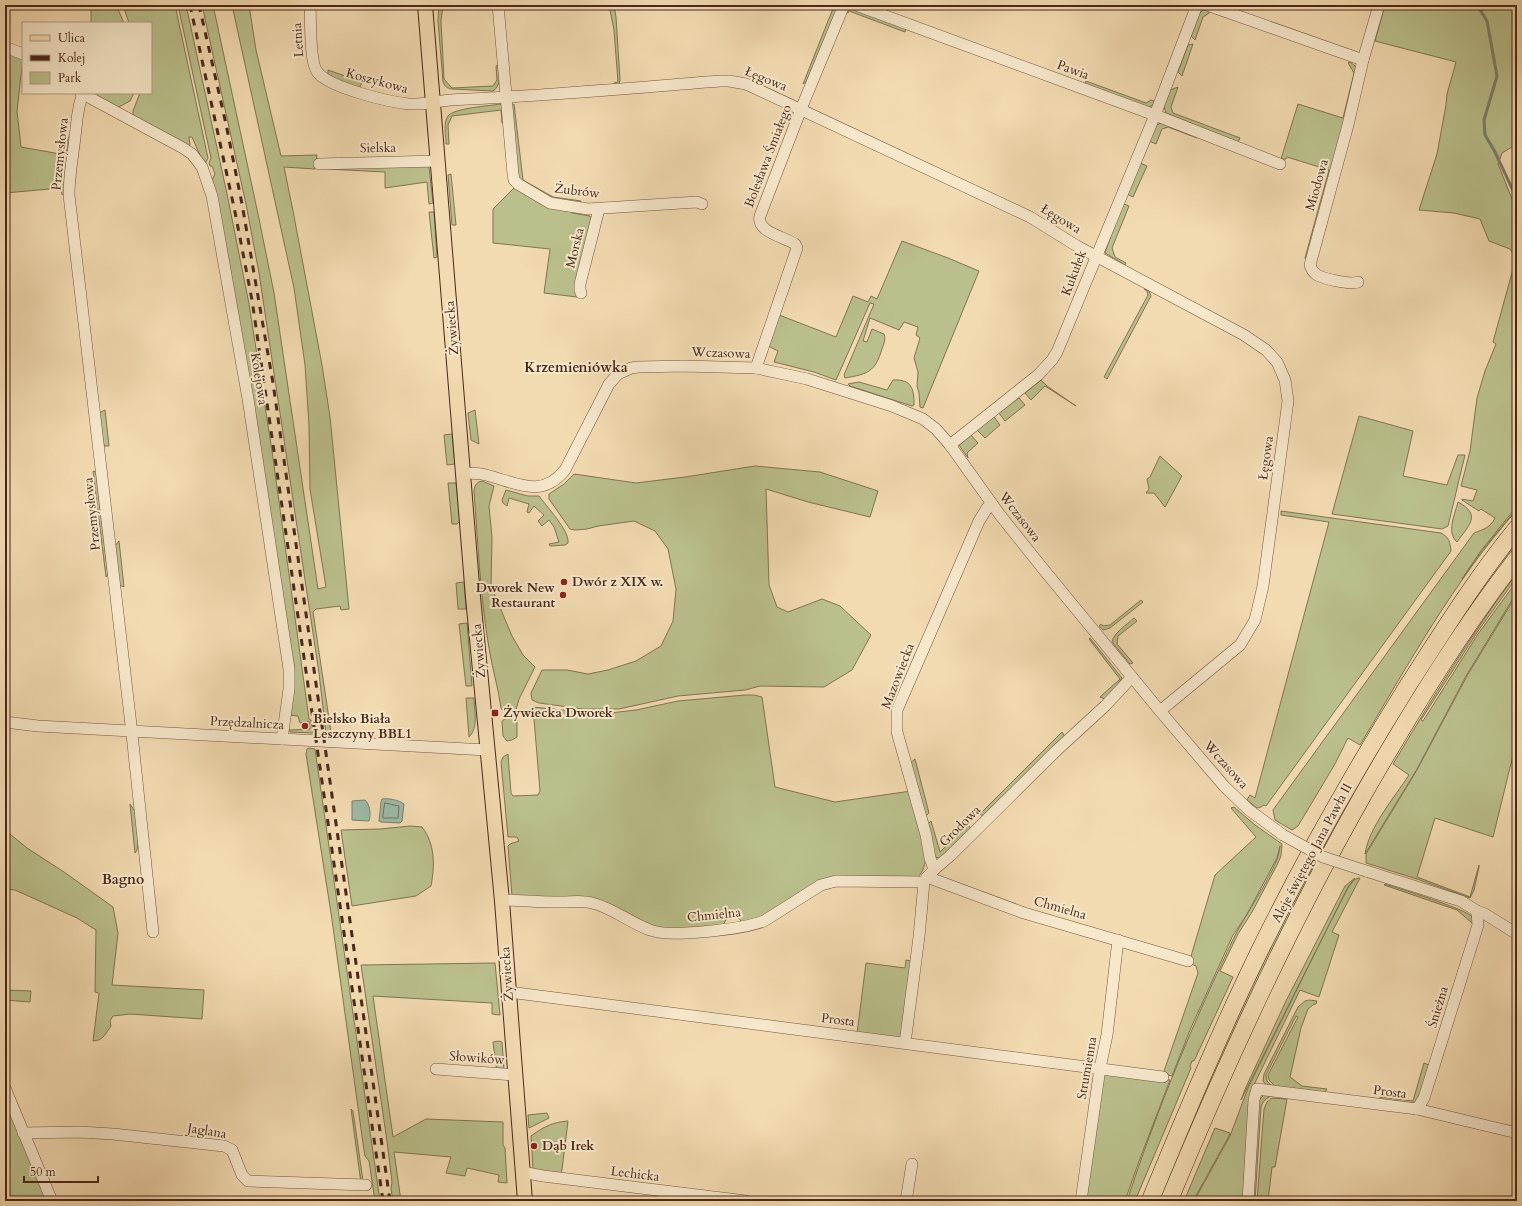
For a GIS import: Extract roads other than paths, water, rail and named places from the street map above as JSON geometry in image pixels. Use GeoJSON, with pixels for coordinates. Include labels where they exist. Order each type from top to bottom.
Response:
{"type":"FeatureCollection","features":[{"type":"Feature","properties":{"kind":"highway","name":"Aleje świętego Jana Pawła II"},"geometry":{"type":"LineString","coordinates":[[1150,1201],[1227,1020],[1261,949],[1322,833],[1386,722],[1436,641],[1480,575],[1517,528]]}},
{"type":"Feature","properties":{"kind":"highway","name":"Aleje świętego Jana Pawła II"},"geometry":{"type":"LineString","coordinates":[[1169,1201],[1203,1118],[1240,1036],[1277,957],[1336,842],[1401,730],[1451,650],[1496,585],[1517,558]]}},
{"type":"Feature","properties":{"kind":"main road","name":"Żywiecka"},"geometry":{"type":"LineString","coordinates":[[425,5],[487,750],[502,901],[525,1201]]}},
{"type":"Feature","properties":{"kind":"street","name":"Letnia"},"geometry":{"type":"LineString","coordinates":[[310,5],[313,61],[317,72]]}},
{"type":"Feature","properties":{"kind":"street"},"geometry":{"type":"LineString","coordinates":[[498,5],[505,97]]}},
{"type":"Feature","properties":{"kind":"street","name":"Bolesława Śmiałego"},"geometry":{"type":"LineString","coordinates":[[756,368],[797,248],[792,242],[764,228],[759,219],[801,109],[844,5]]}},
{"type":"Feature","properties":{"kind":"street","name":"Pawia"},"geometry":{"type":"LineString","coordinates":[[856,5],[1155,115],[1280,164]]}},
{"type":"Feature","properties":{"kind":"street","name":"Kukułek"},"geometry":{"type":"LineString","coordinates":[[950,445],[1038,375],[1052,360],[1066,332],[1155,115],[1197,5]]}},
{"type":"Feature","properties":{"kind":"street"},"geometry":{"type":"LineString","coordinates":[[1207,5],[1363,60]]}},
{"type":"Feature","properties":{"kind":"street","name":"Miodowa"},"geometry":{"type":"LineString","coordinates":[[1358,282],[1348,283],[1318,275],[1311,269],[1310,265],[1348,124],[1363,60],[1379,5]]}},
{"type":"Feature","properties":{"kind":"street"},"geometry":{"type":"LineString","coordinates":[[5,47],[22,54]]}},
{"type":"Feature","properties":{"kind":"street","name":"Koszykowa"},"geometry":{"type":"LineString","coordinates":[[317,72],[325,79],[333,83],[378,98],[411,104],[433,102]]}},
{"type":"Feature","properties":{"kind":"street","name":"Łęgowa"},"geometry":{"type":"LineString","coordinates":[[433,102],[729,81],[751,86],[1030,217],[1096,256],[1255,342],[1266,350],[1277,362],[1286,380],[1287,390],[1286,413],[1272,508],[1263,586],[1255,620],[1245,638],[1235,650],[1160,711]]}},
{"type":"Feature","properties":{"kind":"street","name":"Przemysłowa"},"geometry":{"type":"LineString","coordinates":[[82,94],[69,182],[69,195],[153,932]]}},
{"type":"Feature","properties":{"kind":"street","name":"Kolejowa"},"geometry":{"type":"LineString","coordinates":[[82,94],[192,154],[202,167],[208,181],[223,252],[248,399],[288,661],[289,685],[282,739]]}},
{"type":"Feature","properties":{"kind":"street","name":"Żubrów"},"geometry":{"type":"LineString","coordinates":[[505,97],[514,180],[518,184],[550,203],[588,209],[697,202],[702,204]]}},
{"type":"Feature","properties":{"kind":"street","name":"Sielska"},"geometry":{"type":"LineString","coordinates":[[319,164],[438,161]]}},
{"type":"Feature","properties":{"kind":"street","name":"Morska"},"geometry":{"type":"LineString","coordinates":[[582,294],[580,284],[599,209]]}},
{"type":"Feature","properties":{"kind":"street","name":"Wczasowa"},"geometry":{"type":"LineString","coordinates":[[464,473],[486,475],[522,486],[530,487],[546,485],[561,475],[569,464],[609,384],[618,374],[631,368],[684,366],[756,368],[807,379],[907,411],[928,423],[950,445],[992,504],[1044,570],[1160,711],[1224,786],[1248,810],[1283,835],[1323,857],[1447,896],[1471,906],[1517,934]]}},
{"type":"Feature","properties":{"kind":"street","name":"Mazowiecka"},"geometry":{"type":"LineString","coordinates":[[928,876],[930,858],[926,835],[897,732],[897,710],[979,521],[987,508],[992,504]]}},
{"type":"Feature","properties":{"kind":"street","name":"Grodowa"},"geometry":{"type":"LineString","coordinates":[[928,876],[1056,751],[1105,706],[1132,677]]}},
{"type":"Feature","properties":{"kind":"street","name":"Przędzalnicza"},"geometry":{"type":"LineString","coordinates":[[5,722],[33,726],[487,750]]}},
{"type":"Feature","properties":{"kind":"street"},"geometry":{"type":"LineString","coordinates":[[905,1043],[928,876]]}},
{"type":"Feature","properties":{"kind":"street","name":"Chmielna"},"geometry":{"type":"LineString","coordinates":[[502,901],[578,901],[593,903],[642,927],[666,934],[723,929],[755,924],[821,885],[829,882],[928,876],[1024,913],[1188,961]]}},
{"type":"Feature","properties":{"kind":"street","name":"Śnieżna"},"geometry":{"type":"LineString","coordinates":[[1417,1109],[1424,1098],[1478,925],[1477,911]]}},
{"type":"Feature","properties":{"kind":"street","name":"Strumienna"},"geometry":{"type":"LineString","coordinates":[[1081,1201],[1100,1068],[1107,1035],[1118,940]]}},
{"type":"Feature","properties":{"kind":"street","name":"Prosta"},"geometry":{"type":"LineString","coordinates":[[509,992],[1163,1076]]}},
{"type":"Feature","properties":{"kind":"street","name":"Słowików"},"geometry":{"type":"LineString","coordinates":[[436,1070],[515,1075]]}},
{"type":"Feature","properties":{"kind":"street"},"geometry":{"type":"LineString","coordinates":[[5,1088],[52,1201]]}},
{"type":"Feature","properties":{"kind":"street","name":"Prosta"},"geometry":{"type":"LineString","coordinates":[[1248,1201],[1254,1100],[1257,1088],[1417,1109],[1517,1133]]}},
{"type":"Feature","properties":{"kind":"street","name":"Jaglana"},"geometry":{"type":"LineString","coordinates":[[23,1133],[80,1132],[113,1134],[224,1146],[232,1150],[242,1175],[248,1181],[366,1186]]}},
{"type":"Feature","properties":{"kind":"street"},"geometry":{"type":"LineString","coordinates":[[906,1201],[912,1164]]}},
{"type":"Feature","properties":{"kind":"street","name":"Lechicka"},"geometry":{"type":"LineString","coordinates":[[522,1172],[543,1176],[746,1201]]}},
{"type":"Feature","properties":{"kind":"water"},"geometry":{"type":"Polygon","coordinates":[[[382,799],[399,801],[404,804],[402,821],[400,823],[379,821],[382,799]]]}},
{"type":"Feature","properties":{"kind":"water"},"geometry":{"type":"Polygon","coordinates":[[[365,800],[370,810],[369,821],[352,820],[352,801],[365,800]]]}},
{"type":"Feature","properties":{"kind":"waterway"},"geometry":{"type":"LineString","coordinates":[[1477,5],[1487,21],[1497,76],[1484,120],[1485,135],[1494,150],[1517,199]]}},
{"type":"Feature","properties":{"kind":"railway"},"geometry":{"type":"LineString","coordinates":[[190,5],[235,212],[252,300],[383,1201]]}},
{"type":"Feature","properties":{"kind":"railway"},"geometry":{"type":"LineString","coordinates":[[199,5],[226,124],[242,204],[273,383],[390,1201]]}},
{"type":"Feature","properties":{"kind":"place","name":"Dwór z XIX w."},"geometry":{"type":"Point","coordinates":[564,582]}},
{"type":"Feature","properties":{"kind":"place","name":"Dworek New Restaurant"},"geometry":{"type":"Point","coordinates":[563,595]}},
{"type":"Feature","properties":{"kind":"place","name":"Żywiecka Dworek"},"geometry":{"type":"Point","coordinates":[495,713]}},
{"type":"Feature","properties":{"kind":"place","name":"Bielsko Biała Leszczyny BBL1"},"geometry":{"type":"Point","coordinates":[305,726]}},
{"type":"Feature","properties":{"kind":"place","name":"Dąb Irek"},"geometry":{"type":"Point","coordinates":[534,1146]}},
{"type":"Feature","properties":{"kind":"district","name":"Krzemieniówka"},"geometry":{"type":"Point","coordinates":[576,367]}},
{"type":"Feature","properties":{"kind":"district","name":"Bagno"},"geometry":{"type":"Point","coordinates":[123,879]}}]}
